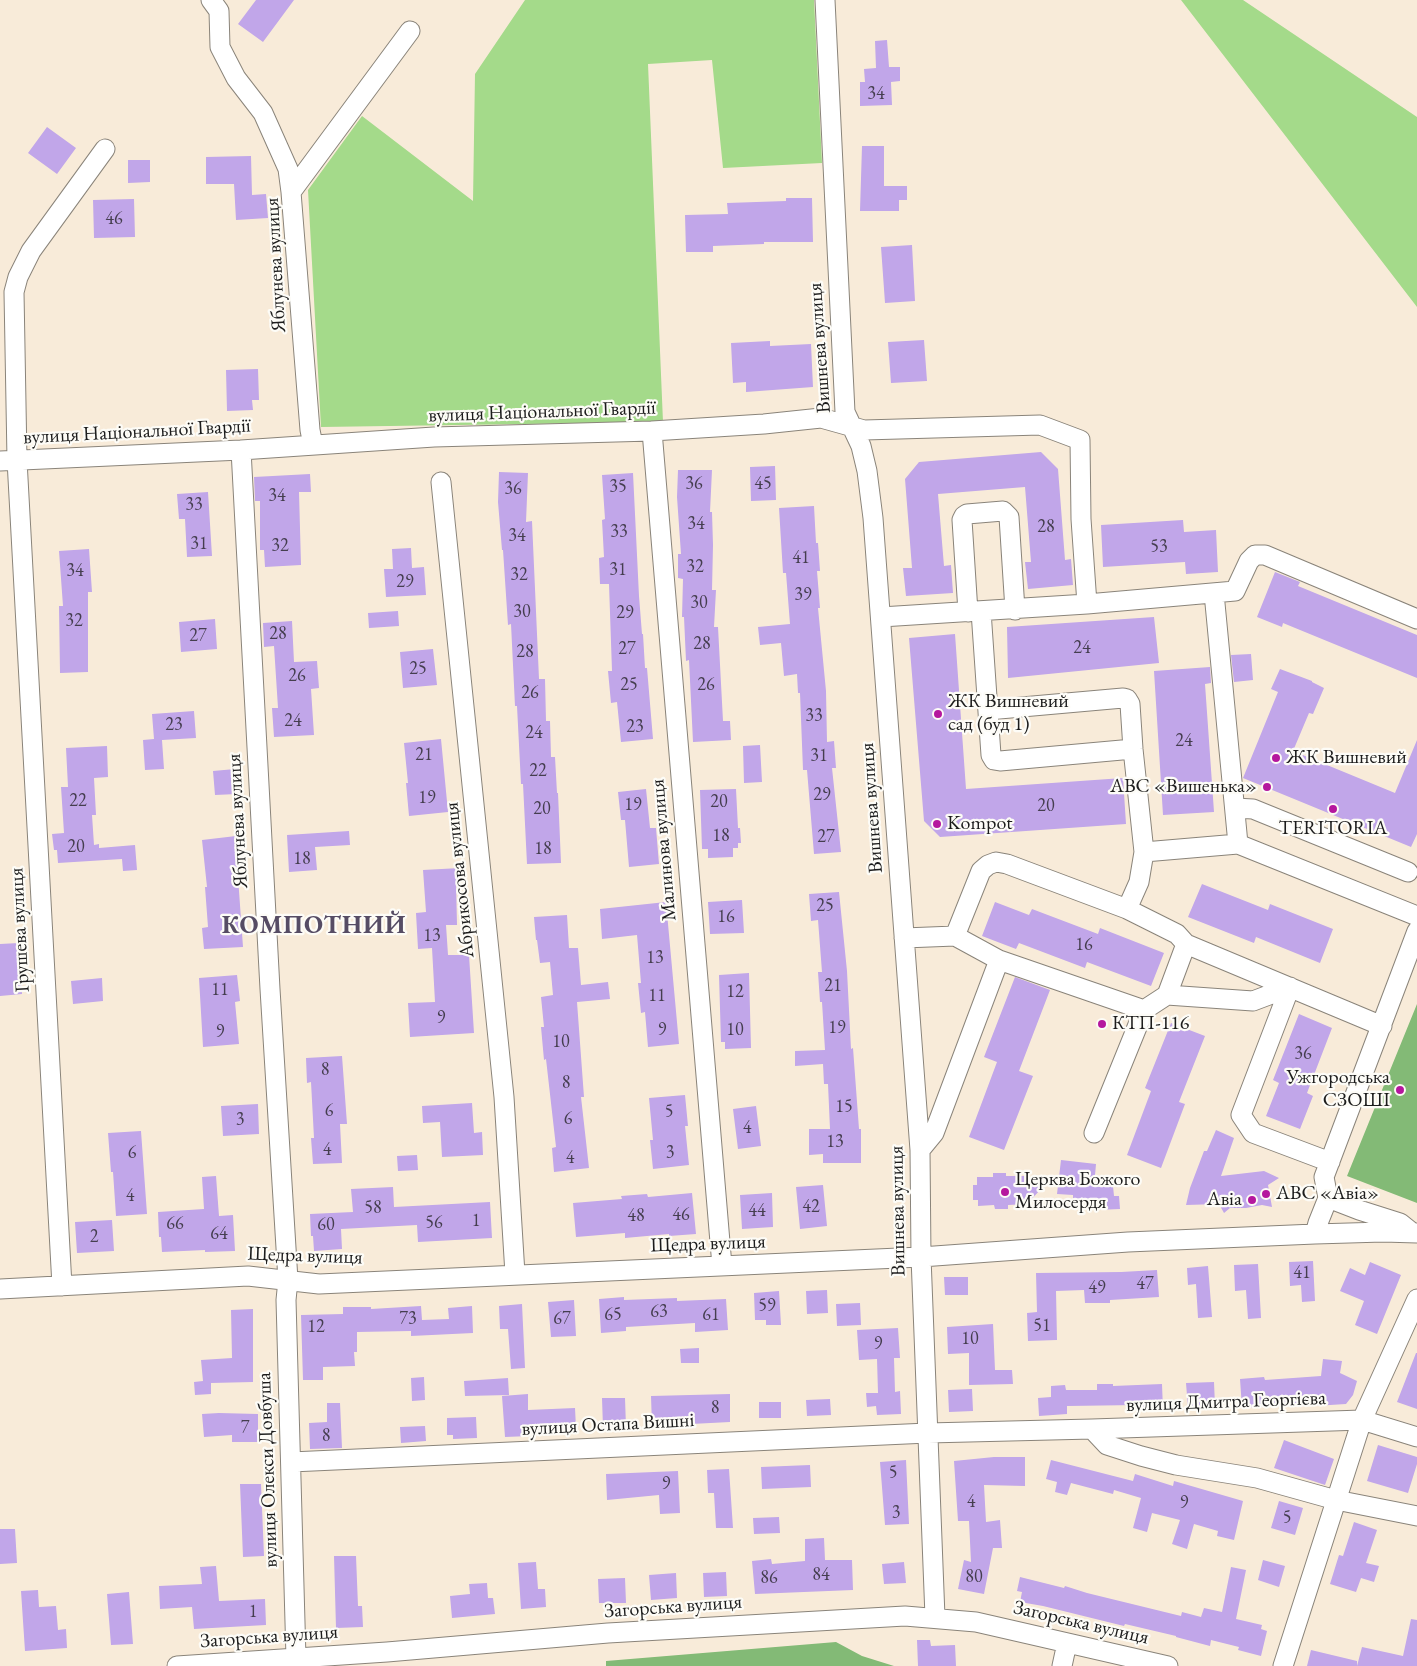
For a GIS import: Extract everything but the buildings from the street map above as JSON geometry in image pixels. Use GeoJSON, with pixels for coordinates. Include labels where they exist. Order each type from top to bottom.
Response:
{"type":"FeatureCollection","features":[{"type":"Feature","properties":{"kind":"street"},"geometry":{"type":"LineString","coordinates":[[211,0],[220,11],[220,47],[236,78],[263,113],[288,168],[291,192]]}},
{"type":"Feature","properties":{"kind":"street","name":"Вишнева вулиця"},"geometry":{"type":"LineString","coordinates":[[826,0],[845,412],[860,446],[867,471],[881,617],[920,1150],[920,1257],[936,1618]]}},
{"type":"Feature","properties":{"kind":"street","name":"Яблунева вулиця"},"geometry":{"type":"LineString","coordinates":[[313,445],[310,430],[291,192],[410,31]]}},
{"type":"Feature","properties":{"kind":"street","name":"Грушева вулиця"},"geometry":{"type":"LineString","coordinates":[[62,1286],[9,460],[14,306],[16,284],[32,252],[105,149]]}},
{"type":"Feature","properties":{"kind":"street","name":"вулиця Національної Гвардії"},"geometry":{"type":"LineString","coordinates":[[9,460],[241,450],[434,437],[652,431],[764,424],[821,418],[864,430],[1025,427],[1040,425],[1080,440],[1081,519],[1087,604]]}},
{"type":"Feature","properties":{"kind":"street","name":"Малинова вулиця"},"geometry":{"type":"LineString","coordinates":[[652,431],[722,1266]]}},
{"type":"Feature","properties":{"kind":"street","name":"Яблунева вулиця"},"geometry":{"type":"LineString","coordinates":[[241,450],[288,1280]]}},
{"type":"Feature","properties":{"kind":"street","name":"Абрикосова вулиця"},"geometry":{"type":"LineString","coordinates":[[441,482],[504,1097],[515,1274]]}},
{"type":"Feature","properties":{"kind":"street"},"geometry":{"type":"LineString","coordinates":[[1014,610],[1009,517],[1003,512],[968,514],[964,516],[962,520],[988,710],[991,755],[994,760],[1133,749]]}},
{"type":"Feature","properties":{"kind":"street"},"geometry":{"type":"LineString","coordinates":[[881,617],[1014,610],[1235,591],[1249,561],[1255,555],[1264,555],[1417,619]]}},
{"type":"Feature","properties":{"kind":"street"},"geometry":{"type":"LineString","coordinates":[[1214,593],[1238,844]]}},
{"type":"Feature","properties":{"kind":"street"},"geometry":{"type":"LineString","coordinates":[[988,710],[1127,699],[1130,704],[1144,852],[1139,882],[1127,910]]}},
{"type":"Feature","properties":{"kind":"street"},"geometry":{"type":"LineString","coordinates":[[1235,808],[1254,809],[1408,872]]}},
{"type":"Feature","properties":{"kind":"street"},"geometry":{"type":"LineString","coordinates":[[1144,852],[1238,844],[1417,916]]}},
{"type":"Feature","properties":{"kind":"street"},"geometry":{"type":"LineString","coordinates":[[955,936],[981,871],[988,865],[996,862],[1007,864],[1127,910],[1177,934],[1186,944],[1382,1026]]}},
{"type":"Feature","properties":{"kind":"street"},"geometry":{"type":"LineString","coordinates":[[1315,1234],[1328,1198],[1324,1177],[1417,931]]}},
{"type":"Feature","properties":{"kind":"street"},"geometry":{"type":"LineString","coordinates":[[904,938],[955,936],[999,960],[1144,1010]]}},
{"type":"Feature","properties":{"kind":"street"},"geometry":{"type":"LineString","coordinates":[[1167,995],[1186,944]]}},
{"type":"Feature","properties":{"kind":"street"},"geometry":{"type":"LineString","coordinates":[[920,1150],[934,1133],[999,960]]}},
{"type":"Feature","properties":{"kind":"street"},"geometry":{"type":"LineString","coordinates":[[1094,1133],[1144,1010],[1167,995],[1253,1000],[1290,987]]}},
{"type":"Feature","properties":{"kind":"street"},"geometry":{"type":"LineString","coordinates":[[1290,987],[1241,1115],[1253,1133],[1330,1162]]}},
{"type":"Feature","properties":{"kind":"street"},"geometry":{"type":"LineString","coordinates":[[1328,1198],[1400,1223],[1415,1233]]}},
{"type":"Feature","properties":{"kind":"street","name":"Щедра вулиця"},"geometry":{"type":"LineString","coordinates":[[0,1289],[248,1276],[319,1284],[920,1257],[1128,1242],[1315,1234],[1415,1233]]}},
{"type":"Feature","properties":{"kind":"street","name":"вулиця Олекси Довбуша"},"geometry":{"type":"LineString","coordinates":[[288,1280],[286,1300],[296,1658]]}},
{"type":"Feature","properties":{"kind":"street"},"geometry":{"type":"LineString","coordinates":[[1283,1666],[1362,1420],[1417,1299]]}},
{"type":"Feature","properties":{"kind":"street","name":"вулиця Дмитра Георгієва"},"geometry":{"type":"LineString","coordinates":[[928,1432],[1092,1429],[1362,1420],[1417,1437]]}},
{"type":"Feature","properties":{"kind":"street"},"geometry":{"type":"LineString","coordinates":[[1092,1429],[1107,1445],[1141,1456],[1176,1465],[1258,1478],[1336,1500],[1417,1516]]}},
{"type":"Feature","properties":{"kind":"street","name":"вулиця Остапа Вишні"},"geometry":{"type":"LineString","coordinates":[[290,1462],[928,1432]]}},
{"type":"Feature","properties":{"kind":"street","name":"Загорська вулиця"},"geometry":{"type":"LineString","coordinates":[[177,1666],[296,1658],[387,1659],[638,1631],[905,1616],[976,1622],[1168,1666]]}},
{"type":"Feature","properties":{"kind":"street"},"geometry":{"type":"LineString","coordinates":[[1062,1666],[1067,1643]]}},
{"type":"Feature","properties":{"kind":"green space"},"geometry":{"type":"Polygon","coordinates":[[[525,0],[814,0],[822,163],[723,168],[712,60],[648,64],[663,422],[321,427],[308,190],[362,116],[473,201],[475,74],[525,0]]]}},
{"type":"Feature","properties":{"kind":"green space"},"geometry":{"type":"Polygon","coordinates":[[[1181,0],[1243,0],[1417,117],[1417,307],[1181,0]]]}},
{"type":"Feature","properties":{"kind":"green space","name":"Ужгородська СЗОШІ"},"geometry":{"type":"Polygon","coordinates":[[[1417,1004],[1417,1203],[1347,1176],[1417,1004]]]}},
{"type":"Feature","properties":{"kind":"green space"},"geometry":{"type":"Polygon","coordinates":[[[836,1642],[862,1656],[894,1666],[606,1666],[606,1661],[836,1642]]]}},
{"type":"Feature","properties":{"kind":"place","name":"ЖК Вишневий сад (буд 1)"},"geometry":{"type":"Point","coordinates":[938,714]}},
{"type":"Feature","properties":{"kind":"place","name":"ЖК Вишневий"},"geometry":{"type":"Point","coordinates":[1276,758]}},
{"type":"Feature","properties":{"kind":"place","name":"ABC «Вишенька»"},"geometry":{"type":"Point","coordinates":[1267,787]}},
{"type":"Feature","properties":{"kind":"place","name":"TERITORIA"},"geometry":{"type":"Point","coordinates":[1333,809]}},
{"type":"Feature","properties":{"kind":"place","name":"Kompot"},"geometry":{"type":"Point","coordinates":[937,824]}},
{"type":"Feature","properties":{"kind":"place","name":"КТП-116"},"geometry":{"type":"Point","coordinates":[1102,1024]}},
{"type":"Feature","properties":{"kind":"place","name":"Ужгородська СЗОШІ"},"geometry":{"type":"Point","coordinates":[1400,1090]}},
{"type":"Feature","properties":{"kind":"place","name":"Церква Божого Милосердя"},"geometry":{"type":"Point","coordinates":[1005,1192]}},
{"type":"Feature","properties":{"kind":"place","name":"ABC «Авіа»"},"geometry":{"type":"Point","coordinates":[1266,1194]}},
{"type":"Feature","properties":{"kind":"place","name":"Авіа"},"geometry":{"type":"Point","coordinates":[1252,1200]}},
{"type":"Feature","properties":{"kind":"district","name":"КОМПОТНИЙ"},"geometry":{"type":"Point","coordinates":[314,926]}}]}
